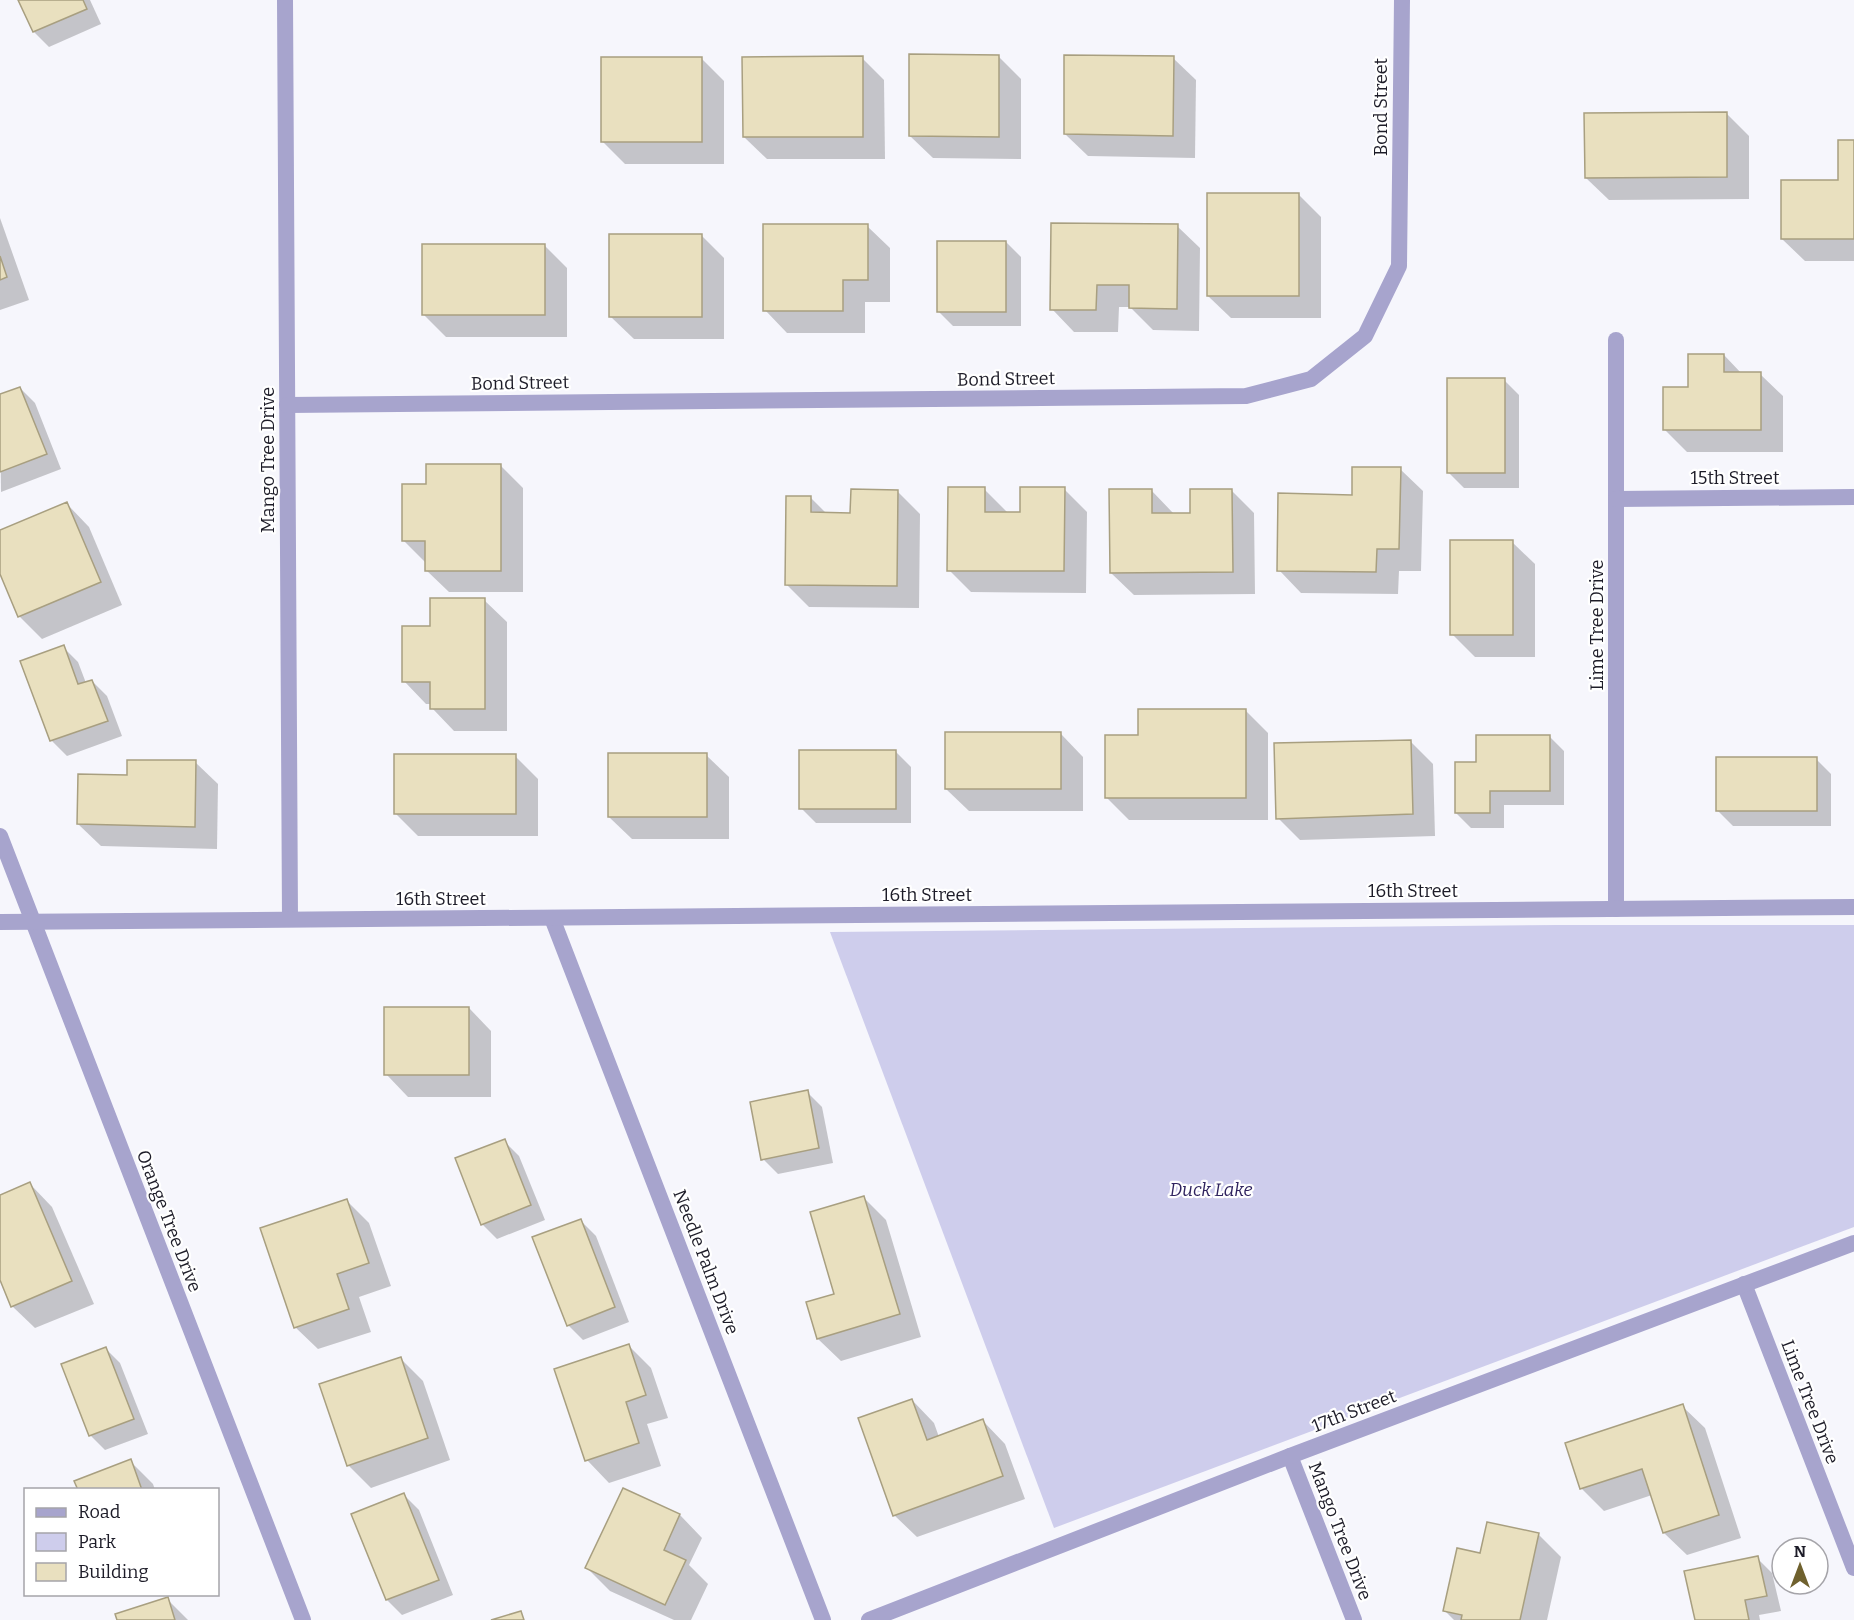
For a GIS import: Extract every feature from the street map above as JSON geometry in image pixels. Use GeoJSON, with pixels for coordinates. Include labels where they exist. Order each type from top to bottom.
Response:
{"type":"FeatureCollection","features":[{"type":"Feature","properties":{"kind":"street","name":"Mango Tree Drive"},"geometry":{"type":"LineString","coordinates":[[285,0],[290,919]]}},
{"type":"Feature","properties":{"kind":"street","name":"Bond Street"},"geometry":{"type":"LineString","coordinates":[[287,405],[1246,396],[1311,379],[1365,336],[1399,266],[1402,0]]}},
{"type":"Feature","properties":{"kind":"street","name":"Lime Tree Drive"},"geometry":{"type":"LineString","coordinates":[[1616,340],[1616,909]]}},
{"type":"Feature","properties":{"kind":"street","name":"15th Street"},"geometry":{"type":"LineString","coordinates":[[1616,499],[1854,497]]}},
{"type":"Feature","properties":{"kind":"street","name":"Orange Tree Drive"},"geometry":{"type":"LineString","coordinates":[[0,836],[303,1620]]}},
{"type":"Feature","properties":{"kind":"street","name":"16th Street"},"geometry":{"type":"LineString","coordinates":[[0,922],[1854,907]]}},
{"type":"Feature","properties":{"kind":"street","name":"Needle Palm Drive"},"geometry":{"type":"LineString","coordinates":[[552,918],[823,1620]]}},
{"type":"Feature","properties":{"kind":"street","name":"17th Street"},"geometry":{"type":"LineString","coordinates":[[869,1620],[1290,1456],[1854,1242]]}},
{"type":"Feature","properties":{"kind":"street","name":"Lime Tree Drive"},"geometry":{"type":"LineString","coordinates":[[1744,1284],[1854,1568]]}},
{"type":"Feature","properties":{"kind":"street","name":"Mango Tree Drive"},"geometry":{"type":"LineString","coordinates":[[1290,1456],[1354,1620]]}},
{"type":"Feature","properties":{"kind":"green space","name":"Duck Lake"},"geometry":{"type":"Polygon","coordinates":[[[1558,925],[1854,925],[1854,1227],[1054,1528],[830,932],[1558,925]]]}},
{"type":"Feature","properties":{"kind":"building"},"geometry":{"type":"Polygon","coordinates":[[[18,0],[83,0],[87,9],[33,32],[18,0]]]}},
{"type":"Feature","properties":{"kind":"building"},"geometry":{"type":"Polygon","coordinates":[[[909,54],[999,55],[999,137],[909,136],[909,54]]]}},
{"type":"Feature","properties":{"kind":"building"},"geometry":{"type":"Polygon","coordinates":[[[1064,55],[1174,56],[1173,136],[1064,134],[1064,55]]]}},
{"type":"Feature","properties":{"kind":"building"},"geometry":{"type":"Polygon","coordinates":[[[863,56],[863,137],[743,137],[742,57],[863,56]]]}},
{"type":"Feature","properties":{"kind":"building"},"geometry":{"type":"Polygon","coordinates":[[[601,57],[702,57],[702,142],[601,142],[601,57]]]}},
{"type":"Feature","properties":{"kind":"building"},"geometry":{"type":"Polygon","coordinates":[[[1727,112],[1727,177],[1585,178],[1584,113],[1727,112]]]}},
{"type":"Feature","properties":{"kind":"building"},"geometry":{"type":"Polygon","coordinates":[[[1838,140],[1854,140],[1854,239],[1781,239],[1781,180],[1838,180],[1838,140]]]}},
{"type":"Feature","properties":{"kind":"building"},"geometry":{"type":"Polygon","coordinates":[[[1207,193],[1299,193],[1299,296],[1207,296],[1207,193]]]}},
{"type":"Feature","properties":{"kind":"building"},"geometry":{"type":"Polygon","coordinates":[[[1051,223],[1178,224],[1177,309],[1129,308],[1129,285],[1097,285],[1096,310],[1050,310],[1051,223]]]}},
{"type":"Feature","properties":{"kind":"building"},"geometry":{"type":"Polygon","coordinates":[[[763,224],[868,224],[868,280],[843,280],[843,311],[763,311],[763,224]]]}},
{"type":"Feature","properties":{"kind":"building"},"geometry":{"type":"Polygon","coordinates":[[[609,234],[702,234],[702,317],[609,317],[609,234]]]}},
{"type":"Feature","properties":{"kind":"building"},"geometry":{"type":"Polygon","coordinates":[[[937,241],[1006,241],[1006,312],[937,312],[937,241]]]}},
{"type":"Feature","properties":{"kind":"building"},"geometry":{"type":"Polygon","coordinates":[[[422,244],[545,244],[545,315],[422,315],[422,244]]]}},
{"type":"Feature","properties":{"kind":"building"},"geometry":{"type":"Polygon","coordinates":[[[0,256],[7,277],[0,280],[0,256]]]}},
{"type":"Feature","properties":{"kind":"building"},"geometry":{"type":"Polygon","coordinates":[[[1688,354],[1724,354],[1724,372],[1761,372],[1761,430],[1663,430],[1663,387],[1688,387],[1688,354]]]}},
{"type":"Feature","properties":{"kind":"building"},"geometry":{"type":"Polygon","coordinates":[[[1447,378],[1505,378],[1505,473],[1447,473],[1447,378]]]}},
{"type":"Feature","properties":{"kind":"building"},"geometry":{"type":"Polygon","coordinates":[[[20,387],[47,454],[0,472],[0,394],[20,387]]]}},
{"type":"Feature","properties":{"kind":"building"},"geometry":{"type":"Polygon","coordinates":[[[426,464],[501,464],[501,571],[425,571],[425,541],[402,541],[402,484],[426,484],[426,464]]]}},
{"type":"Feature","properties":{"kind":"building"},"geometry":{"type":"Polygon","coordinates":[[[1352,467],[1401,467],[1399,549],[1377,549],[1376,572],[1277,571],[1278,493],[1352,495],[1352,467]]]}},
{"type":"Feature","properties":{"kind":"building"},"geometry":{"type":"Polygon","coordinates":[[[948,487],[985,487],[985,512],[1020,512],[1020,487],[1065,487],[1064,571],[947,571],[948,487]]]}},
{"type":"Feature","properties":{"kind":"building"},"geometry":{"type":"Polygon","coordinates":[[[851,489],[898,490],[897,586],[785,585],[786,496],[811,496],[811,512],[850,513],[851,489]]]}},
{"type":"Feature","properties":{"kind":"building"},"geometry":{"type":"Polygon","coordinates":[[[1109,489],[1152,489],[1152,513],[1190,513],[1190,489],[1232,489],[1233,572],[1110,573],[1109,489]]]}},
{"type":"Feature","properties":{"kind":"building"},"geometry":{"type":"Polygon","coordinates":[[[67,502],[101,582],[18,617],[0,574],[0,530],[67,502]]]}},
{"type":"Feature","properties":{"kind":"building"},"geometry":{"type":"Polygon","coordinates":[[[1450,540],[1513,540],[1513,635],[1450,635],[1450,540]]]}},
{"type":"Feature","properties":{"kind":"building"},"geometry":{"type":"Polygon","coordinates":[[[430,598],[485,598],[485,709],[430,709],[430,682],[402,682],[402,626],[430,626],[430,598]]]}},
{"type":"Feature","properties":{"kind":"building"},"geometry":{"type":"Polygon","coordinates":[[[64,645],[78,684],[92,680],[108,721],[50,741],[20,661],[64,645]]]}},
{"type":"Feature","properties":{"kind":"building"},"geometry":{"type":"Polygon","coordinates":[[[1138,709],[1246,709],[1246,798],[1105,798],[1105,735],[1138,735],[1138,709]]]}},
{"type":"Feature","properties":{"kind":"building"},"geometry":{"type":"Polygon","coordinates":[[[945,732],[1061,732],[1061,789],[945,789],[945,732]]]}},
{"type":"Feature","properties":{"kind":"building"},"geometry":{"type":"Polygon","coordinates":[[[1476,735],[1550,735],[1550,791],[1490,791],[1490,813],[1455,813],[1455,762],[1476,762],[1476,735]]]}},
{"type":"Feature","properties":{"kind":"building"},"geometry":{"type":"Polygon","coordinates":[[[1411,740],[1413,814],[1276,819],[1274,743],[1411,740]]]}},
{"type":"Feature","properties":{"kind":"building"},"geometry":{"type":"Polygon","coordinates":[[[799,750],[896,750],[896,809],[799,809],[799,750]]]}},
{"type":"Feature","properties":{"kind":"building"},"geometry":{"type":"Polygon","coordinates":[[[608,753],[707,753],[707,817],[608,817],[608,753]]]}},
{"type":"Feature","properties":{"kind":"building"},"geometry":{"type":"Polygon","coordinates":[[[394,754],[516,754],[516,814],[394,814],[394,754]]]}},
{"type":"Feature","properties":{"kind":"building"},"geometry":{"type":"Polygon","coordinates":[[[1716,757],[1817,757],[1817,811],[1716,811],[1716,757]]]}},
{"type":"Feature","properties":{"kind":"building"},"geometry":{"type":"Polygon","coordinates":[[[127,760],[196,760],[195,827],[77,824],[78,774],[127,775],[127,760]]]}},
{"type":"Feature","properties":{"kind":"building"},"geometry":{"type":"Polygon","coordinates":[[[384,1007],[469,1007],[469,1075],[384,1075],[384,1007]]]}},
{"type":"Feature","properties":{"kind":"building"},"geometry":{"type":"Polygon","coordinates":[[[808,1090],[819,1148],[761,1160],[750,1102],[808,1090]]]}},
{"type":"Feature","properties":{"kind":"building"},"geometry":{"type":"Polygon","coordinates":[[[505,1139],[531,1205],[481,1225],[455,1158],[505,1139]]]}},
{"type":"Feature","properties":{"kind":"building"},"geometry":{"type":"Polygon","coordinates":[[[30,1182],[72,1281],[11,1307],[0,1280],[0,1195],[30,1182]]]}},
{"type":"Feature","properties":{"kind":"building"},"geometry":{"type":"Polygon","coordinates":[[[864,1196],[900,1314],[817,1339],[806,1302],[834,1294],[810,1212],[864,1196]]]}},
{"type":"Feature","properties":{"kind":"building"},"geometry":{"type":"Polygon","coordinates":[[[347,1199],[369,1263],[337,1274],[349,1309],[294,1328],[260,1228],[347,1199]]]}},
{"type":"Feature","properties":{"kind":"building"},"geometry":{"type":"Polygon","coordinates":[[[581,1219],[615,1307],[567,1326],[532,1237],[581,1219]]]}},
{"type":"Feature","properties":{"kind":"building"},"geometry":{"type":"Polygon","coordinates":[[[629,1344],[646,1395],[626,1402],[639,1443],[585,1461],[554,1369],[629,1344]]]}},
{"type":"Feature","properties":{"kind":"building"},"geometry":{"type":"Polygon","coordinates":[[[106,1347],[134,1419],[89,1436],[61,1364],[106,1347]]]}},
{"type":"Feature","properties":{"kind":"building"},"geometry":{"type":"Polygon","coordinates":[[[401,1357],[428,1438],[347,1466],[319,1384],[401,1357]]]}},
{"type":"Feature","properties":{"kind":"building"},"geometry":{"type":"Polygon","coordinates":[[[912,1399],[927,1440],[983,1419],[1003,1476],[893,1516],[858,1418],[912,1399]]]}},
{"type":"Feature","properties":{"kind":"building"},"geometry":{"type":"Polygon","coordinates":[[[1683,1404],[1719,1515],[1663,1533],[1642,1469],[1580,1489],[1565,1443],[1683,1404]]]}},
{"type":"Feature","properties":{"kind":"building"},"geometry":{"type":"Polygon","coordinates":[[[131,1459],[141,1488],[77,1488],[74,1481],[131,1459]]]}},
{"type":"Feature","properties":{"kind":"building"},"geometry":{"type":"Polygon","coordinates":[[[623,1488],[680,1514],[664,1550],[686,1560],[665,1605],[585,1568],[623,1488]]]}},
{"type":"Feature","properties":{"kind":"building"},"geometry":{"type":"Polygon","coordinates":[[[404,1493],[439,1580],[386,1600],[351,1514],[404,1493]]]}},
{"type":"Feature","properties":{"kind":"building"},"geometry":{"type":"Polygon","coordinates":[[[1487,1522],[1539,1533],[1520,1620],[1461,1620],[1462,1615],[1443,1611],[1457,1548],[1480,1553],[1487,1522]]]}},
{"type":"Feature","properties":{"kind":"building"},"geometry":{"type":"Polygon","coordinates":[[[1758,1556],[1767,1596],[1745,1600],[1749,1620],[1695,1620],[1684,1571],[1758,1556]]]}},
{"type":"Feature","properties":{"kind":"building"},"geometry":{"type":"Polygon","coordinates":[[[168,1597],[175,1620],[117,1620],[115,1614],[168,1597]]]}},
{"type":"Feature","properties":{"kind":"building"},"geometry":{"type":"Polygon","coordinates":[[[521,1611],[524,1620],[491,1620],[521,1611]]]}}]}
